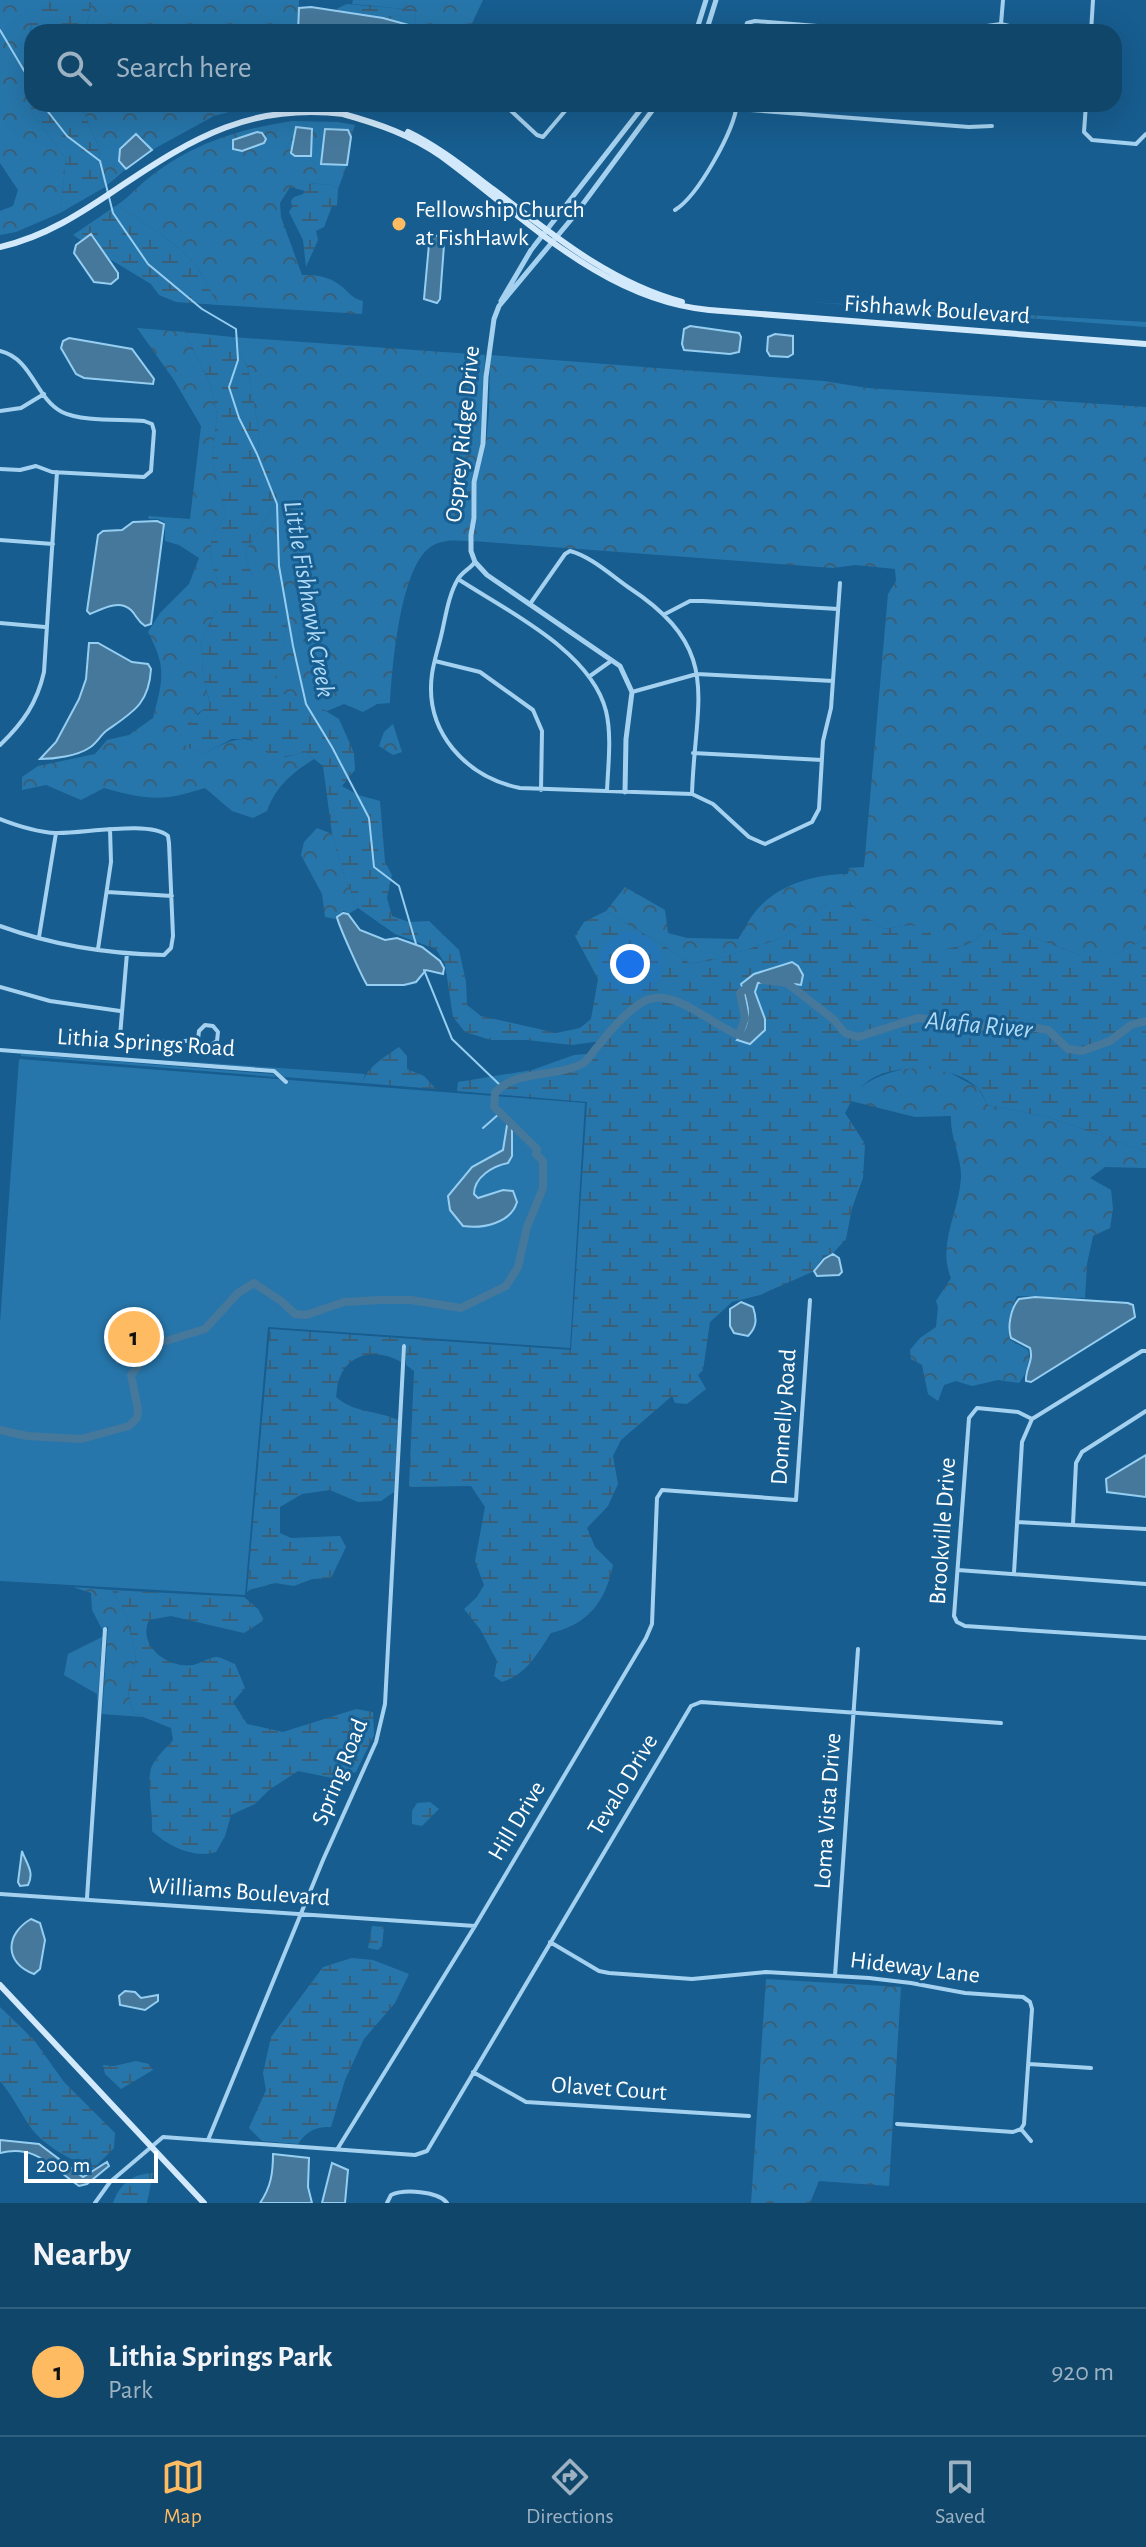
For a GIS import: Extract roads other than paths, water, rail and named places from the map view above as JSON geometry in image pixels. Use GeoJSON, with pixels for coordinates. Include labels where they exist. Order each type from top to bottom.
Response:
{"type":"FeatureCollection","features":[{"type":"Feature","properties":{"kind":"main road","name":"Fishhawk Boulevard"},"geometry":{"type":"LineString","coordinates":[[0,247],[41,234],[84,211],[192,141],[237,122],[290,112]]}},
{"type":"Feature","properties":{"kind":"main road","name":"Fishhawk Boulevard"},"geometry":{"type":"LineString","coordinates":[[311,112],[343,114],[386,127],[425,146],[554,239],[635,286],[671,299],[725,311],[1146,344]]}},
{"type":"Feature","properties":{"kind":"main road"},"geometry":{"type":"LineString","coordinates":[[2,1988],[204,2203]]}},
{"type":"Feature","properties":{"kind":"street"},"geometry":{"type":"LineString","coordinates":[[698,24],[706,0]]}},
{"type":"Feature","properties":{"kind":"street"},"geometry":{"type":"LineString","coordinates":[[708,24],[716,0]]}},
{"type":"Feature","properties":{"kind":"street"},"geometry":{"type":"LineString","coordinates":[[1001,24],[1003,0]]}},
{"type":"Feature","properties":{"kind":"street"},"geometry":{"type":"LineString","coordinates":[[1092,24],[1093,0]]}},
{"type":"Feature","properties":{"kind":"street"},"geometry":{"type":"LineString","coordinates":[[747,24],[755,21],[792,24]]}},
{"type":"Feature","properties":{"kind":"street"},"geometry":{"type":"LineString","coordinates":[[512,112],[543,137],[564,112]]}},
{"type":"Feature","properties":{"kind":"street"},"geometry":{"type":"LineString","coordinates":[[499,306],[516,272],[639,112]]}},
{"type":"Feature","properties":{"kind":"street","name":"Osprey Ridge Drive"},"geometry":{"type":"LineString","coordinates":[[475,562],[471,551],[474,482],[483,444],[489,343],[499,306],[651,112]]}},
{"type":"Feature","properties":{"kind":"street"},"geometry":{"type":"LineString","coordinates":[[675,210],[692,195],[728,135],[735,112]]}},
{"type":"Feature","properties":{"kind":"street"},"geometry":{"type":"LineString","coordinates":[[795,112],[969,127],[992,126]]}},
{"type":"Feature","properties":{"kind":"street"},"geometry":{"type":"LineString","coordinates":[[1085,112],[1084,132],[1092,140],[1136,144],[1146,134]]}},
{"type":"Feature","properties":{"kind":"street"},"geometry":{"type":"LineString","coordinates":[[0,351],[20,361],[52,405],[69,415],[144,421],[154,429],[152,469],[147,476],[57,472],[36,466],[20,470],[0,469]]}},
{"type":"Feature","properties":{"kind":"street"},"geometry":{"type":"LineString","coordinates":[[0,411],[21,408],[44,394]]}},
{"type":"Feature","properties":{"kind":"street"},"geometry":{"type":"LineString","coordinates":[[0,745],[27,717],[38,695],[44,672],[57,472]]}},
{"type":"Feature","properties":{"kind":"street"},"geometry":{"type":"LineString","coordinates":[[0,540],[53,544]]}},
{"type":"Feature","properties":{"kind":"street"},"geometry":{"type":"LineString","coordinates":[[530,604],[570,551],[665,614],[684,640],[697,674],[700,710],[693,753],[692,794]]}},
{"type":"Feature","properties":{"kind":"street"},"geometry":{"type":"LineString","coordinates":[[625,792],[625,748],[632,692],[625,673],[613,659],[487,575],[475,562],[458,579],[453,589],[431,689],[444,737],[470,768],[499,784],[541,790],[692,794],[713,804],[756,842],[772,842],[808,824],[819,809],[823,741],[831,708],[840,583]]}},
{"type":"Feature","properties":{"kind":"street"},"geometry":{"type":"LineString","coordinates":[[458,579],[562,647],[590,676],[606,712],[607,791]]}},
{"type":"Feature","properties":{"kind":"street"},"geometry":{"type":"LineString","coordinates":[[665,614],[690,601],[838,609]]}},
{"type":"Feature","properties":{"kind":"street"},"geometry":{"type":"LineString","coordinates":[[0,623],[46,627]]}},
{"type":"Feature","properties":{"kind":"street"},"geometry":{"type":"LineString","coordinates":[[590,676],[613,659]]}},
{"type":"Feature","properties":{"kind":"street"},"geometry":{"type":"LineString","coordinates":[[435,661],[480,672],[533,710],[542,731],[541,790]]}},
{"type":"Feature","properties":{"kind":"street"},"geometry":{"type":"LineString","coordinates":[[632,692],[697,674],[833,681]]}},
{"type":"Feature","properties":{"kind":"street"},"geometry":{"type":"LineString","coordinates":[[693,753],[822,760]]}},
{"type":"Feature","properties":{"kind":"street"},"geometry":{"type":"LineString","coordinates":[[0,819],[21,827],[56,833],[110,829],[163,831],[168,836],[171,948],[164,955],[127,953],[39,938],[0,926]]}},
{"type":"Feature","properties":{"kind":"street"},"geometry":{"type":"LineString","coordinates":[[98,949],[111,862],[110,829]]}},
{"type":"Feature","properties":{"kind":"street"},"geometry":{"type":"LineString","coordinates":[[39,938],[56,833]]}},
{"type":"Feature","properties":{"kind":"street"},"geometry":{"type":"LineString","coordinates":[[107,892],[172,896]]}},
{"type":"Feature","properties":{"kind":"street"},"geometry":{"type":"LineString","coordinates":[[127,953],[118,1030],[120,1036],[179,1042],[198,1039]]}},
{"type":"Feature","properties":{"kind":"street"},"geometry":{"type":"LineString","coordinates":[[0,987],[50,1001],[120,1011]]}},
{"type":"Feature","properties":{"kind":"street"},"geometry":{"type":"LineString","coordinates":[[205,1025],[218,1031],[218,1039],[212,1045],[204,1045],[198,1039],[198,1032],[205,1025]]}},
{"type":"Feature","properties":{"kind":"street","name":"Lithia Springs Road"},"geometry":{"type":"LineString","coordinates":[[0,1050],[274,1071],[286,1082]]}},
{"type":"Feature","properties":{"kind":"street","name":"Donnelly Road"},"geometry":{"type":"LineString","coordinates":[[662,1490],[796,1500],[810,1300]]}},
{"type":"Feature","properties":{"kind":"street","name":"Spring Road"},"geometry":{"type":"LineString","coordinates":[[208,2140],[300,1913],[376,1742],[385,1704],[404,1346]]}},
{"type":"Feature","properties":{"kind":"street"},"geometry":{"type":"LineString","coordinates":[[1014,1573],[1022,1442],[1032,1419],[1146,1351]]}},
{"type":"Feature","properties":{"kind":"street","name":"Brookville Drive"},"geometry":{"type":"LineString","coordinates":[[1032,1419],[1018,1412],[977,1408],[969,1418],[954,1616],[957,1622],[965,1626],[1146,1638]]}},
{"type":"Feature","properties":{"kind":"street"},"geometry":{"type":"LineString","coordinates":[[1073,1524],[1076,1463],[1082,1452],[1146,1411]]}},
{"type":"Feature","properties":{"kind":"street","name":"Hill Drive"},"geometry":{"type":"LineString","coordinates":[[337,2149],[475,1926],[646,1638],[652,1624],[657,1498],[662,1490]]}},
{"type":"Feature","properties":{"kind":"street"},"geometry":{"type":"LineString","coordinates":[[1017,1522],[1146,1529]]}},
{"type":"Feature","properties":{"kind":"street"},"geometry":{"type":"LineString","coordinates":[[958,1570],[1146,1584]]}},
{"type":"Feature","properties":{"kind":"street"},"geometry":{"type":"LineString","coordinates":[[87,1899],[105,1629]]}},
{"type":"Feature","properties":{"kind":"street","name":"Loma Vista Drive"},"geometry":{"type":"LineString","coordinates":[[835,1976],[858,1649]]}},
{"type":"Feature","properties":{"kind":"street","name":"Tevalo Drive"},"geometry":{"type":"LineString","coordinates":[[337,2149],[415,2155],[427,2151],[691,1706],[701,1702],[1001,1723]]}},
{"type":"Feature","properties":{"kind":"street","name":"Williams Boulevard"},"geometry":{"type":"LineString","coordinates":[[0,1894],[475,1926]]}},
{"type":"Feature","properties":{"kind":"street","name":"Hideway Lane"},"geometry":{"type":"LineString","coordinates":[[550,1942],[599,1971],[609,1973],[692,1979],[766,1972],[911,1983],[965,1993],[1023,1997],[1030,2002],[1032,2009],[1024,2124],[1021,2129]]}},
{"type":"Feature","properties":{"kind":"street"},"geometry":{"type":"LineString","coordinates":[[1029,2064],[1091,2068]]}},
{"type":"Feature","properties":{"kind":"street","name":"Olavet Court"},"geometry":{"type":"LineString","coordinates":[[473,2072],[526,2102],[749,2116]]}},
{"type":"Feature","properties":{"kind":"street"},"geometry":{"type":"LineString","coordinates":[[897,2124],[1013,2132],[1021,2129],[1031,2141]]}},
{"type":"Feature","properties":{"kind":"street"},"geometry":{"type":"LineString","coordinates":[[95,2203],[110,2182],[163,2137],[337,2149]]}},
{"type":"Feature","properties":{"kind":"street"},"geometry":{"type":"LineString","coordinates":[[387,2203],[391,2195],[397,2192],[439,2195],[447,2203]]}},
{"type":"Feature","properties":{"kind":"waterway","name":"Little Fishhawk Creek"},"geometry":{"type":"LineString","coordinates":[[0,30],[24,70]]}},
{"type":"Feature","properties":{"kind":"waterway","name":"Little Fishhawk Creek"},"geometry":{"type":"LineString","coordinates":[[48,112],[67,136],[100,161],[113,213],[148,264],[202,309],[236,329],[238,360],[229,387],[239,418],[277,504],[279,566],[306,704],[369,818],[374,867],[399,886],[416,944]]}},
{"type":"Feature","properties":{"kind":"waterway","name":"Little Fishhawk Creek"},"geometry":{"type":"LineString","coordinates":[[424,970],[452,1039],[501,1086]]}},
{"type":"Feature","properties":{"kind":"waterway","name":"Alafia River"},"geometry":{"type":"LineString","coordinates":[[763,980],[787,983],[833,1019],[845,1033],[858,1037],[918,1018],[1011,1030],[1031,1027],[1048,1030],[1068,1049],[1082,1051],[1110,1041],[1131,1025],[1146,1021]]}},
{"type":"Feature","properties":{"kind":"waterway","name":"Alafia River"},"geometry":{"type":"LineString","coordinates":[[0,1430],[27,1436],[81,1439],[129,1426],[137,1418],[138,1409],[131,1375],[156,1344],[205,1329],[238,1293],[254,1283],[295,1314],[306,1315],[344,1302],[380,1300],[411,1300],[461,1308],[506,1286],[518,1267],[527,1227],[543,1188],[543,1161],[536,1154],[537,1149],[494,1107],[495,1093],[514,1080],[582,1064],[623,1017],[639,1004],[654,998],[675,1001],[739,1035],[745,1018],[740,993],[751,984]]}},
{"type":"Feature","properties":{"kind":"waterway"},"geometry":{"type":"LineString","coordinates":[[483,1128],[500,1113]]}},
{"type":"Feature","properties":{"kind":"place","name":"Fellowship Church at FishHawk"},"geometry":{"type":"Point","coordinates":[399,224]}},
{"type":"Feature","properties":{"kind":"place","name":"Lithia Springs Park"},"geometry":{"type":"Point","coordinates":[134,1337]}}]}
